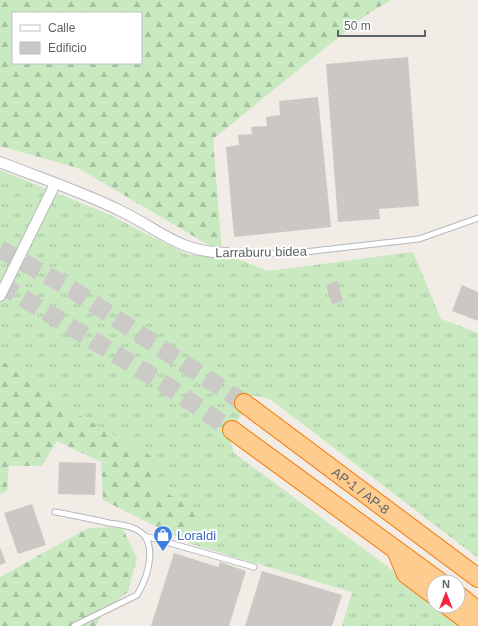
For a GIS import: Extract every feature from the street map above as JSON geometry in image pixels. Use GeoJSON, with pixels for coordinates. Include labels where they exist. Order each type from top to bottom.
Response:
{"type":"FeatureCollection","features":[{"type":"Feature","properties":{"kind":"highway","name":"AP-1 / AP-8"},"geometry":{"type":"LineString","coordinates":[[244,404],[478,578]]}},
{"type":"Feature","properties":{"kind":"highway","name":"AP-1 / AP-8"},"geometry":{"type":"LineString","coordinates":[[232,430],[429,574]]}},
{"type":"Feature","properties":{"kind":"highway"},"geometry":{"type":"LineString","coordinates":[[396,550],[406,574],[426,589]]}},
{"type":"Feature","properties":{"kind":"highway"},"geometry":{"type":"LineString","coordinates":[[466,601],[478,611]]}},
{"type":"Feature","properties":{"kind":"highway"},"geometry":{"type":"LineString","coordinates":[[459,614],[475,626]]}},
{"type":"Feature","properties":{"kind":"street","name":"Larraburu bidea"},"geometry":{"type":"LineString","coordinates":[[0,162],[121,211],[178,244],[209,253],[227,253]]}},
{"type":"Feature","properties":{"kind":"street"},"geometry":{"type":"LineString","coordinates":[[0,296],[55,184]]}},
{"type":"Feature","properties":{"kind":"lane","name":"Larraburu bidea"},"geometry":{"type":"LineString","coordinates":[[227,253],[287,254],[419,239],[478,218]]}},
{"type":"Feature","properties":{"kind":"lane"},"geometry":{"type":"LineString","coordinates":[[55,512],[134,528],[145,536],[254,567]]}},
{"type":"Feature","properties":{"kind":"lane"},"geometry":{"type":"LineString","coordinates":[[74,626],[137,595],[146,574],[150,550],[145,536]]}},
{"type":"Feature","properties":{"kind":"green space"},"geometry":{"type":"Polygon","coordinates":[[[0,0],[391,0],[366,15],[213,139],[222,253],[78,168],[0,146],[0,0]]]}},
{"type":"Feature","properties":{"kind":"green space"},"geometry":{"type":"Polygon","coordinates":[[[0,170],[110,215],[188,255],[222,253],[268,271],[413,252],[441,319],[478,333],[478,558],[270,399],[252,395],[229,436],[234,453],[426,595],[426,614],[451,614],[467,626],[342,626],[352,592],[191,544],[206,514],[151,485],[53,400],[0,359],[0,170]]]}},
{"type":"Feature","properties":{"kind":"green space"},"geometry":{"type":"Polygon","coordinates":[[[0,359],[53,400],[153,457],[151,485],[206,514],[191,544],[103,500],[101,462],[57,441],[42,466],[9,466],[7,491],[0,494],[0,359]]]}},
{"type":"Feature","properties":{"kind":"green space"},"geometry":{"type":"Polygon","coordinates":[[[122,527],[137,558],[128,592],[105,609],[96,626],[0,626],[0,577],[88,528],[122,527]]]}},
{"type":"Feature","properties":{"kind":"building"},"geometry":{"type":"Polygon","coordinates":[[[408,57],[419,206],[379,209],[380,219],[338,222],[326,64],[408,57]]]}},
{"type":"Feature","properties":{"kind":"building"},"geometry":{"type":"Polygon","coordinates":[[[318,97],[331,227],[234,237],[226,147],[239,145],[238,135],[252,134],[251,127],[267,126],[266,117],[280,115],[279,101],[318,97]]]}},
{"type":"Feature","properties":{"kind":"building"},"geometry":{"type":"Polygon","coordinates":[[[337,281],[343,301],[332,304],[326,285],[337,281]]]}},
{"type":"Feature","properties":{"kind":"building"},"geometry":{"type":"Polygon","coordinates":[[[462,285],[478,292],[478,321],[452,311],[462,285]]]}},
{"type":"Feature","properties":{"kind":"building"},"geometry":{"type":"Polygon","coordinates":[[[59,462],[96,463],[95,495],[58,494],[59,462]]]}},
{"type":"Feature","properties":{"kind":"building"},"geometry":{"type":"Polygon","coordinates":[[[32,504],[46,545],[18,554],[4,513],[32,504]]]}},
{"type":"Feature","properties":{"kind":"building"},"geometry":{"type":"Polygon","coordinates":[[[0,547],[6,563],[0,565],[0,547]]]}},
{"type":"Feature","properties":{"kind":"building"},"geometry":{"type":"Polygon","coordinates":[[[174,553],[218,567],[220,562],[246,571],[229,626],[151,626],[174,553]]]}},
{"type":"Feature","properties":{"kind":"building"},"geometry":{"type":"Polygon","coordinates":[[[262,571],[342,595],[332,626],[245,626],[262,571]]]}},
{"type":"Feature","properties":{"kind":"tunnel"},"geometry":{"type":"LineString","coordinates":[[0,249],[73,290],[244,403]]}},
{"type":"Feature","properties":{"kind":"tunnel"},"geometry":{"type":"LineString","coordinates":[[0,284],[160,381],[232,430]]}},
{"type":"Feature","properties":{"kind":"place","name":"Loraldi"},"geometry":{"type":"Point","coordinates":[163,552]}}]}
